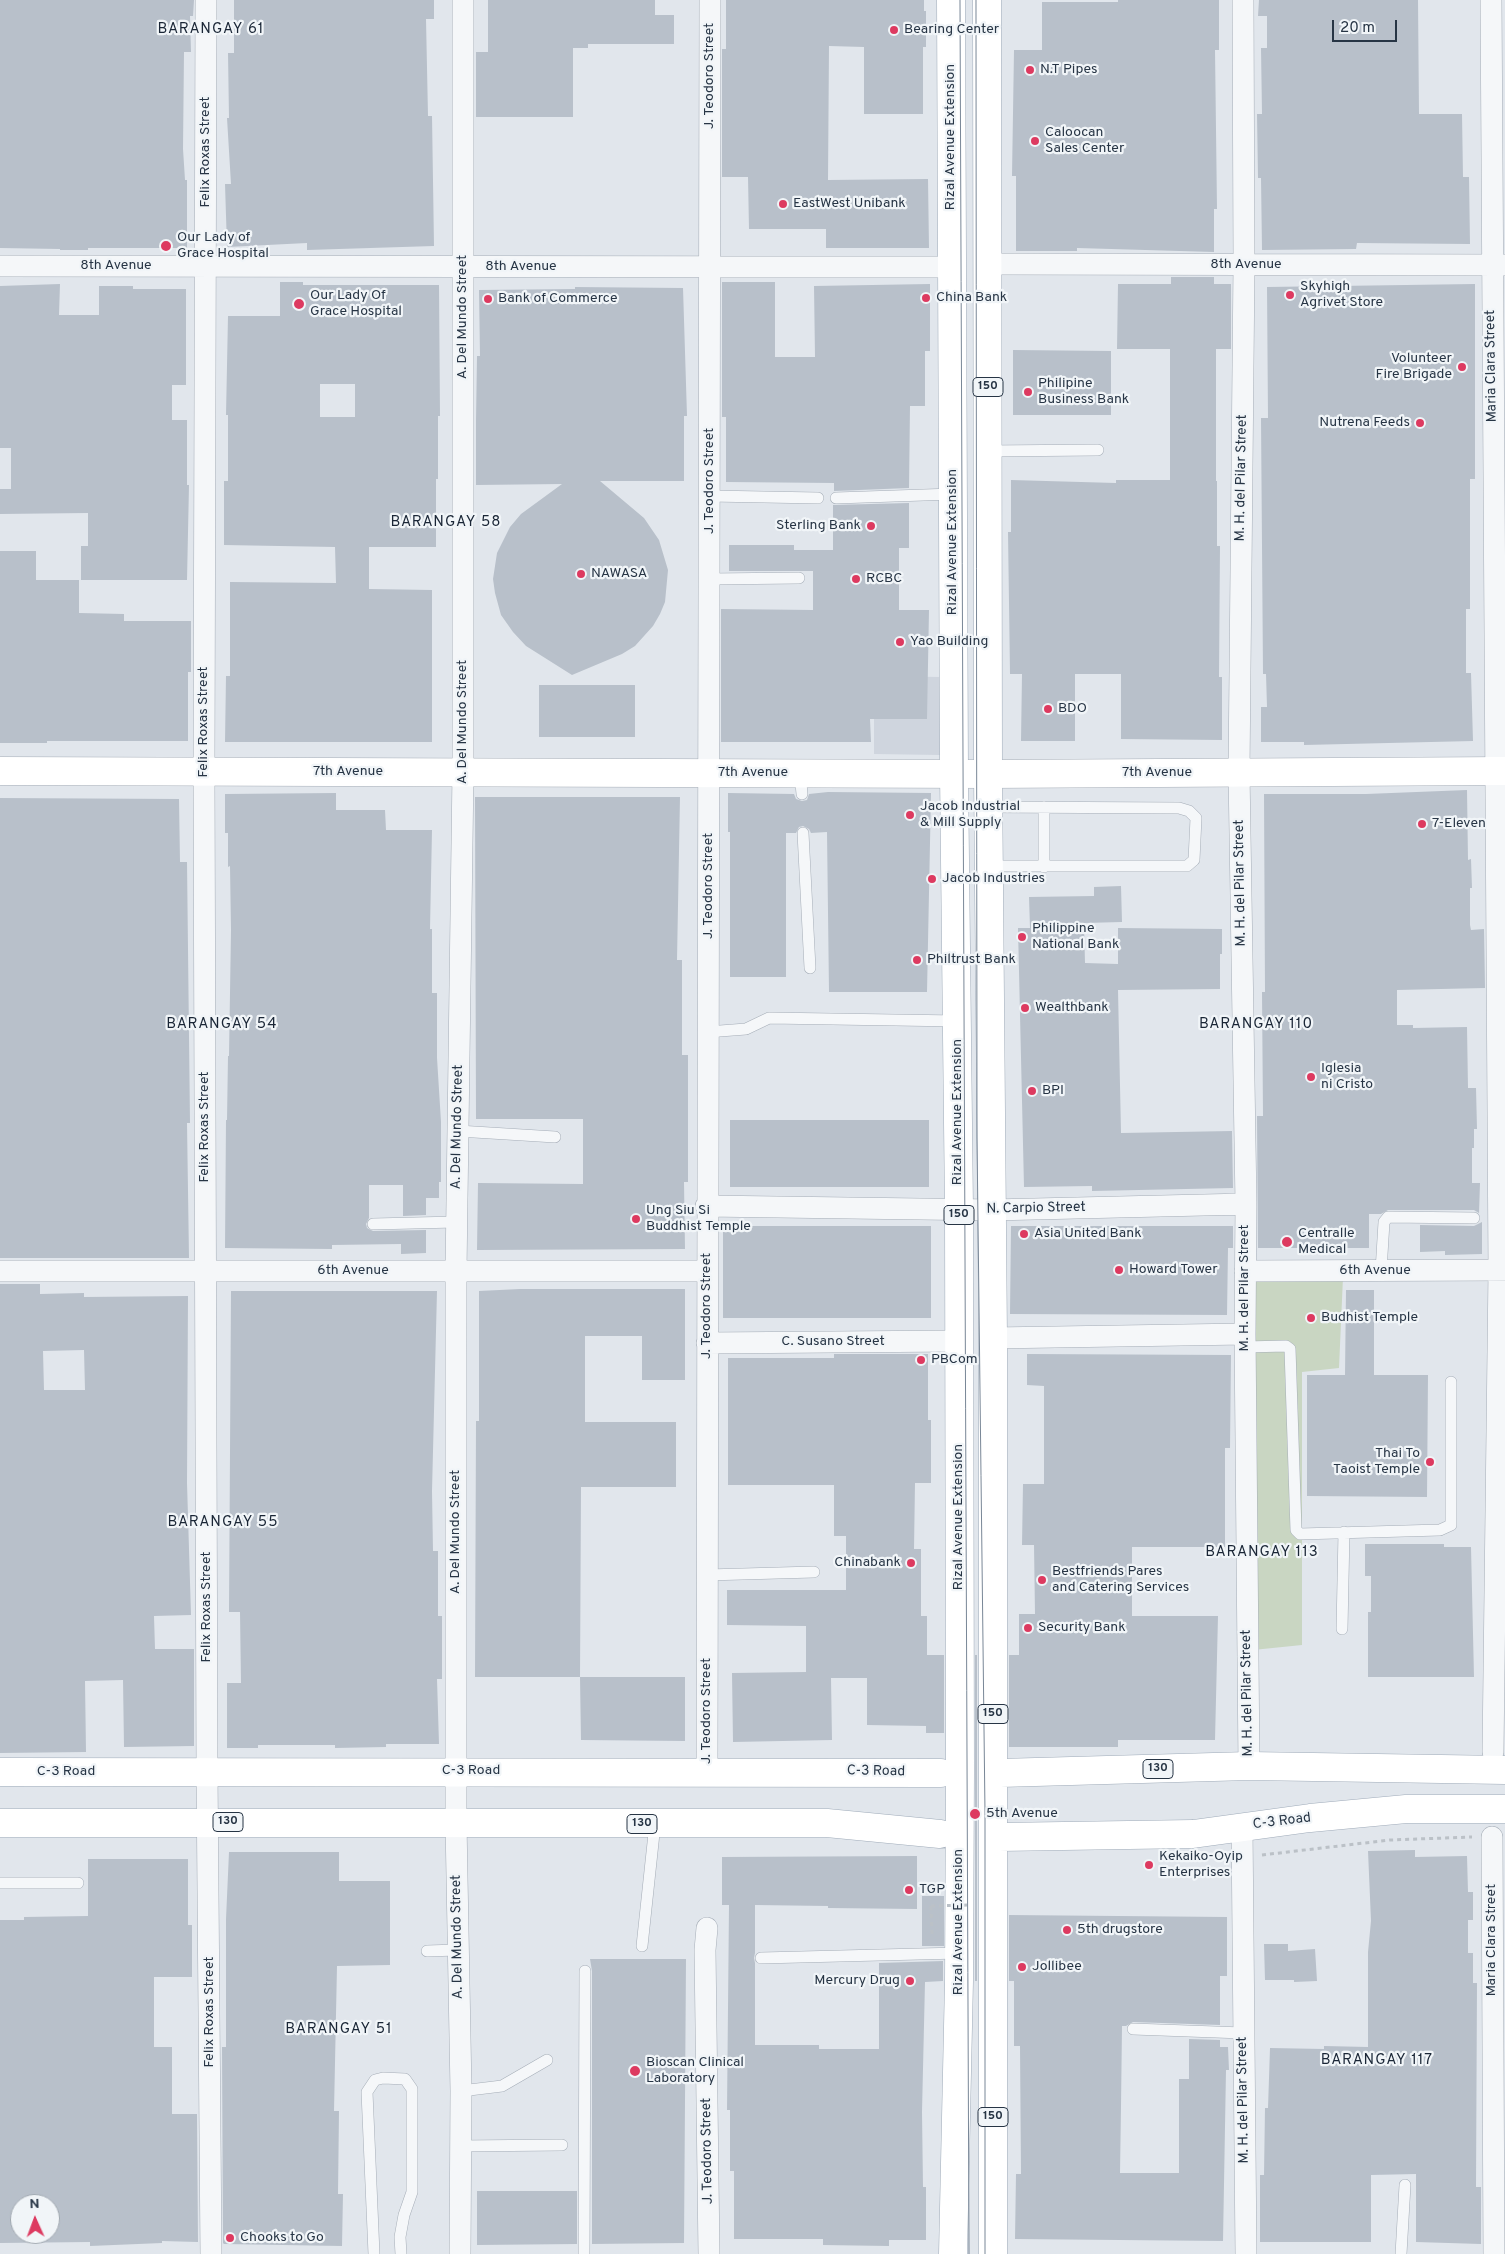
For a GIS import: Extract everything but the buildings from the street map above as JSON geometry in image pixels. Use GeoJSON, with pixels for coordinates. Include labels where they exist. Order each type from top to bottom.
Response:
{"type":"FeatureCollection","features":[{"type":"Feature","properties":{"kind":"main road","name":"Rizal Avenue Extension"},"geometry":{"type":"LineString","coordinates":[[951,0],[954,773],[959,1210],[959,1953],[953,2254]]}},
{"type":"Feature","properties":{"kind":"main road","name":"150"},"geometry":{"type":"LineString","coordinates":[[987,0],[988,807],[993,1338],[993,2254]]}},
{"type":"Feature","properties":{"kind":"main road","name":"7th Avenue"},"geometry":{"type":"LineString","coordinates":[[0,771],[710,773],[801,783],[954,773],[1500,771]]}},
{"type":"Feature","properties":{"kind":"main road","name":"130"},"geometry":{"type":"LineString","coordinates":[[1000,1773],[1499,1761]]}},
{"type":"Feature","properties":{"kind":"main road","name":"C-3 Road"},"geometry":{"type":"LineString","coordinates":[[0,1772],[707,1771],[941,1773]]}},
{"type":"Feature","properties":{"kind":"main road","name":"C-3 Road"},"geometry":{"type":"LineString","coordinates":[[999,1836],[1147,1836],[1193,1834],[1310,1818],[1406,1809],[1505,1809]]}},
{"type":"Feature","properties":{"kind":"main road","name":"130"},"geometry":{"type":"LineString","coordinates":[[0,1823],[827,1823],[940,1834]]}},
{"type":"Feature","properties":{"kind":"street","name":"Felix Roxas Street"},"geometry":{"type":"LineString","coordinates":[[206,0],[204,772],[207,1772],[209,1822],[211,2254]]}},
{"type":"Feature","properties":{"kind":"street","name":"A. Del Mundo Street"},"geometry":{"type":"LineString","coordinates":[[460,2254],[461,2091],[456,1823],[456,1222],[464,772],[462,0]]}},
{"type":"Feature","properties":{"kind":"street","name":"J. Teodoro Street"},"geometry":{"type":"LineString","coordinates":[[707,1771],[706,1206],[710,773],[710,0]]}},
{"type":"Feature","properties":{"kind":"street","name":"M. H. del Pilar Street"},"geometry":{"type":"LineString","coordinates":[[1243,0],[1244,265],[1239,772],[1246,1204],[1245,1340],[1249,1766]]}},
{"type":"Feature","properties":{"kind":"street","name":"Maria Clara Street"},"geometry":{"type":"LineString","coordinates":[[1491,0],[1498,265],[1502,1270],[1499,1761]]}},
{"type":"Feature","properties":{"kind":"street","name":"8th Avenue"},"geometry":{"type":"LineString","coordinates":[[988,264],[1498,265]]}},
{"type":"Feature","properties":{"kind":"street","name":"8th Avenue"},"geometry":{"type":"LineString","coordinates":[[0,266],[952,267]]}},
{"type":"Feature","properties":{"kind":"street","name":"N. Carpio Street"},"geometry":{"type":"LineString","coordinates":[[706,1206],[992,1210],[1246,1204]]}},
{"type":"Feature","properties":{"kind":"street","name":"6th Avenue"},"geometry":{"type":"LineString","coordinates":[[1245,1271],[1502,1270]]}},
{"type":"Feature","properties":{"kind":"street","name":"6th Avenue"},"geometry":{"type":"LineString","coordinates":[[0,1271],[706,1271]]}},
{"type":"Feature","properties":{"kind":"street"},"geometry":{"type":"LineString","coordinates":[[993,1338],[1245,1340]]}},
{"type":"Feature","properties":{"kind":"street","name":"C. Susano Street"},"geometry":{"type":"LineString","coordinates":[[707,1343],[959,1341]]}},
{"type":"Feature","properties":{"kind":"street","name":"M. H. del Pilar Street"},"geometry":{"type":"LineString","coordinates":[[1242,1827],[1246,2254]]}},
{"type":"Feature","properties":{"kind":"street","name":"Maria Clara Street"},"geometry":{"type":"LineString","coordinates":[[1492,1837],[1494,2254]]}},
{"type":"Feature","properties":{"kind":"street","name":"J. Teodoro Street"},"geometry":{"type":"LineString","coordinates":[[707,1928],[705,1950],[709,2254]]}},
{"type":"Feature","properties":{"kind":"lane"},"geometry":{"type":"LineString","coordinates":[[988,452],[1098,450]]}},
{"type":"Feature","properties":{"kind":"lane"},"geometry":{"type":"LineString","coordinates":[[836,498],[953,494]]}},
{"type":"Feature","properties":{"kind":"lane"},"geometry":{"type":"LineString","coordinates":[[710,496],[818,498]]}},
{"type":"Feature","properties":{"kind":"lane"},"geometry":{"type":"LineString","coordinates":[[710,579],[799,578]]}},
{"type":"Feature","properties":{"kind":"lane"},"geometry":{"type":"LineString","coordinates":[[988,807],[1179,808],[1189,811],[1196,818],[1194,860],[1187,866],[989,866]]}},
{"type":"Feature","properties":{"kind":"lane"},"geometry":{"type":"LineString","coordinates":[[1044,807],[1044,866]]}},
{"type":"Feature","properties":{"kind":"lane"},"geometry":{"type":"LineString","coordinates":[[803,833],[810,968]]}},
{"type":"Feature","properties":{"kind":"lane"},"geometry":{"type":"LineString","coordinates":[[708,1032],[746,1029],[769,1018],[958,1021]]}},
{"type":"Feature","properties":{"kind":"lane"},"geometry":{"type":"LineString","coordinates":[[458,1131],[555,1137]]}},
{"type":"Feature","properties":{"kind":"lane"},"geometry":{"type":"LineString","coordinates":[[1381,1271],[1384,1222],[1388,1217],[1474,1218]]}},
{"type":"Feature","properties":{"kind":"lane"},"geometry":{"type":"LineString","coordinates":[[373,1224],[456,1222]]}},
{"type":"Feature","properties":{"kind":"lane"},"geometry":{"type":"LineString","coordinates":[[1245,1340],[1286,1346],[1290,1349],[1296,1530],[1300,1534],[1440,1530],[1451,1525],[1450,1382]]}},
{"type":"Feature","properties":{"kind":"lane"},"geometry":{"type":"LineString","coordinates":[[1342,1628],[1344,1532]]}},
{"type":"Feature","properties":{"kind":"lane"},"geometry":{"type":"LineString","coordinates":[[707,1575],[814,1572]]}},
{"type":"Feature","properties":{"kind":"lane"},"geometry":{"type":"LineString","coordinates":[[642,1946],[655,1824]]}},
{"type":"Feature","properties":{"kind":"lane"},"geometry":{"type":"LineString","coordinates":[[0,1883],[78,1883]]}},
{"type":"Feature","properties":{"kind":"lane"},"geometry":{"type":"LineString","coordinates":[[427,1951],[457,1950]]}},
{"type":"Feature","properties":{"kind":"lane"},"geometry":{"type":"LineString","coordinates":[[761,1958],[959,1953]]}},
{"type":"Feature","properties":{"kind":"lane"},"geometry":{"type":"LineString","coordinates":[[584,2254],[585,1971]]}},
{"type":"Feature","properties":{"kind":"lane"},"geometry":{"type":"LineString","coordinates":[[1133,2029],[1243,2033]]}},
{"type":"Feature","properties":{"kind":"lane"},"geometry":{"type":"LineString","coordinates":[[461,2091],[502,2086],[547,2060]]}},
{"type":"Feature","properties":{"kind":"lane"},"geometry":{"type":"LineString","coordinates":[[374,2254],[367,2092],[375,2080],[383,2078],[405,2079],[412,2089],[412,2192],[404,2216],[400,2237],[401,2254]]}},
{"type":"Feature","properties":{"kind":"lane"},"geometry":{"type":"LineString","coordinates":[[460,2146],[562,2146]]}},
{"type":"Feature","properties":{"kind":"lane"},"geometry":{"type":"LineString","coordinates":[[1401,2254],[1405,2185]]}},
{"type":"Feature","properties":{"kind":"path"},"geometry":{"type":"LineString","coordinates":[[1242,1857],[1390,1840],[1492,1837]]}},
{"type":"Feature","properties":{"kind":"path"},"geometry":{"type":"LineString","coordinates":[[932,1934],[931,1906],[968,1905]]}},
{"type":"Feature","properties":{"kind":"shaded area"},"geometry":{"type":"Polygon","coordinates":[[[874,676],[940,677],[940,755],[874,754],[874,676]]]}},
{"type":"Feature","properties":{"kind":"green space"},"geometry":{"type":"Polygon","coordinates":[[[1254,1277],[1343,1277],[1339,1368],[1302,1372],[1302,1645],[1253,1650],[1254,1277]]]}},
{"type":"Feature","properties":{"kind":"tunnel"},"geometry":{"type":"LineString","coordinates":[[940,1834],[999,1837]]}},
{"type":"Feature","properties":{"kind":"tram line"},"geometry":{"type":"LineString","coordinates":[[960,0],[969,2254]]}},
{"type":"Feature","properties":{"kind":"tram line"},"geometry":{"type":"LineString","coordinates":[[976,0],[977,1138],[985,1813],[985,2254]]}},
{"type":"Feature","properties":{"kind":"place","name":"Bearing Center"},"geometry":{"type":"Point","coordinates":[894,30]}},
{"type":"Feature","properties":{"kind":"place","name":"N.T Pipes"},"geometry":{"type":"Point","coordinates":[1030,70]}},
{"type":"Feature","properties":{"kind":"place","name":"Caloocan Sales Center"},"geometry":{"type":"Point","coordinates":[1035,141]}},
{"type":"Feature","properties":{"kind":"place","name":"EastWest Unibank"},"geometry":{"type":"Point","coordinates":[783,204]}},
{"type":"Feature","properties":{"kind":"place","name":"Our Lady of Grace Hospital"},"geometry":{"type":"Point","coordinates":[166,246]}},
{"type":"Feature","properties":{"kind":"place","name":"Skyhigh Agrivet Store"},"geometry":{"type":"Point","coordinates":[1290,295]}},
{"type":"Feature","properties":{"kind":"place","name":"China Bank"},"geometry":{"type":"Point","coordinates":[926,298]}},
{"type":"Feature","properties":{"kind":"place","name":"Bank of Commerce"},"geometry":{"type":"Point","coordinates":[488,299]}},
{"type":"Feature","properties":{"kind":"place","name":"Our Lady Of Grace Hospital"},"geometry":{"type":"Point","coordinates":[299,304]}},
{"type":"Feature","properties":{"kind":"place","name":"Volunteer Fire Brigade"},"geometry":{"type":"Point","coordinates":[1462,367]}},
{"type":"Feature","properties":{"kind":"place","name":"Philipine Business Bank"},"geometry":{"type":"Point","coordinates":[1028,392]}},
{"type":"Feature","properties":{"kind":"place","name":"Nutrena Feeds"},"geometry":{"type":"Point","coordinates":[1420,423]}},
{"type":"Feature","properties":{"kind":"place","name":"Sterling Bank"},"geometry":{"type":"Point","coordinates":[871,526]}},
{"type":"Feature","properties":{"kind":"place","name":"NAWASA"},"geometry":{"type":"Point","coordinates":[581,574]}},
{"type":"Feature","properties":{"kind":"place","name":"RCBC"},"geometry":{"type":"Point","coordinates":[856,579]}},
{"type":"Feature","properties":{"kind":"place","name":"Yao Building"},"geometry":{"type":"Point","coordinates":[900,642]}},
{"type":"Feature","properties":{"kind":"place","name":"BDO"},"geometry":{"type":"Point","coordinates":[1048,709]}},
{"type":"Feature","properties":{"kind":"place","name":"Jacob Industrial & Mill Supply"},"geometry":{"type":"Point","coordinates":[910,815]}},
{"type":"Feature","properties":{"kind":"place","name":"7-Eleven"},"geometry":{"type":"Point","coordinates":[1422,824]}},
{"type":"Feature","properties":{"kind":"place","name":"Jacob Industries"},"geometry":{"type":"Point","coordinates":[932,879]}},
{"type":"Feature","properties":{"kind":"place","name":"Philippine National Bank"},"geometry":{"type":"Point","coordinates":[1022,937]}},
{"type":"Feature","properties":{"kind":"place","name":"Philtrust Bank"},"geometry":{"type":"Point","coordinates":[917,960]}},
{"type":"Feature","properties":{"kind":"place","name":"Wealthbank"},"geometry":{"type":"Point","coordinates":[1025,1008]}},
{"type":"Feature","properties":{"kind":"place","name":"Iglesia ni Cristo"},"geometry":{"type":"Point","coordinates":[1311,1077]}},
{"type":"Feature","properties":{"kind":"place","name":"BPI"},"geometry":{"type":"Point","coordinates":[1032,1091]}},
{"type":"Feature","properties":{"kind":"place","name":"Ung Siu Si Buddhist Temple"},"geometry":{"type":"Point","coordinates":[636,1219]}},
{"type":"Feature","properties":{"kind":"place","name":"Asia United Bank"},"geometry":{"type":"Point","coordinates":[1024,1234]}},
{"type":"Feature","properties":{"kind":"place","name":"Centralle Medical"},"geometry":{"type":"Point","coordinates":[1287,1242]}},
{"type":"Feature","properties":{"kind":"place","name":"Howard Tower"},"geometry":{"type":"Point","coordinates":[1119,1270]}},
{"type":"Feature","properties":{"kind":"place","name":"Budhist Temple"},"geometry":{"type":"Point","coordinates":[1311,1318]}},
{"type":"Feature","properties":{"kind":"place","name":"PBCom"},"geometry":{"type":"Point","coordinates":[921,1360]}},
{"type":"Feature","properties":{"kind":"place","name":"Thai To Taoist Temple"},"geometry":{"type":"Point","coordinates":[1430,1462]}},
{"type":"Feature","properties":{"kind":"place","name":"Chinabank"},"geometry":{"type":"Point","coordinates":[911,1563]}},
{"type":"Feature","properties":{"kind":"place","name":"Bestfriends Pares and Catering Services"},"geometry":{"type":"Point","coordinates":[1042,1580]}},
{"type":"Feature","properties":{"kind":"place","name":"Security Bank"},"geometry":{"type":"Point","coordinates":[1028,1628]}},
{"type":"Feature","properties":{"kind":"place","name":"5th Avenue"},"geometry":{"type":"Point","coordinates":[975,1814]}},
{"type":"Feature","properties":{"kind":"place","name":"Kekaiko-Oyip Enterprises"},"geometry":{"type":"Point","coordinates":[1149,1865]}},
{"type":"Feature","properties":{"kind":"place","name":"TGP"},"geometry":{"type":"Point","coordinates":[909,1890]}},
{"type":"Feature","properties":{"kind":"place","name":"5th drugstore"},"geometry":{"type":"Point","coordinates":[1067,1930]}},
{"type":"Feature","properties":{"kind":"place","name":"Jollibee"},"geometry":{"type":"Point","coordinates":[1022,1967]}},
{"type":"Feature","properties":{"kind":"place","name":"Mercury Drug"},"geometry":{"type":"Point","coordinates":[910,1981]}},
{"type":"Feature","properties":{"kind":"place","name":"Bioscan Clinical Laboratory"},"geometry":{"type":"Point","coordinates":[635,2071]}},
{"type":"Feature","properties":{"kind":"place","name":"Chooks to Go"},"geometry":{"type":"Point","coordinates":[230,2238]}},
{"type":"Feature","properties":{"kind":"district","name":"BARANGAY 61"},"geometry":{"type":"Point","coordinates":[211,30]}},
{"type":"Feature","properties":{"kind":"district","name":"BARANGAY 58"},"geometry":{"type":"Point","coordinates":[446,523]}},
{"type":"Feature","properties":{"kind":"district","name":"BARANGAY 54"},"geometry":{"type":"Point","coordinates":[222,1025]}},
{"type":"Feature","properties":{"kind":"district","name":"BARANGAY 110"},"geometry":{"type":"Point","coordinates":[1256,1025]}},
{"type":"Feature","properties":{"kind":"district","name":"BARANGAY 55"},"geometry":{"type":"Point","coordinates":[223,1523]}},
{"type":"Feature","properties":{"kind":"district","name":"BARANGAY 113"},"geometry":{"type":"Point","coordinates":[1262,1553]}},
{"type":"Feature","properties":{"kind":"district","name":"BARANGAY 51"},"geometry":{"type":"Point","coordinates":[339,2030]}},
{"type":"Feature","properties":{"kind":"district","name":"BARANGAY 117"},"geometry":{"type":"Point","coordinates":[1377,2061]}}]}
